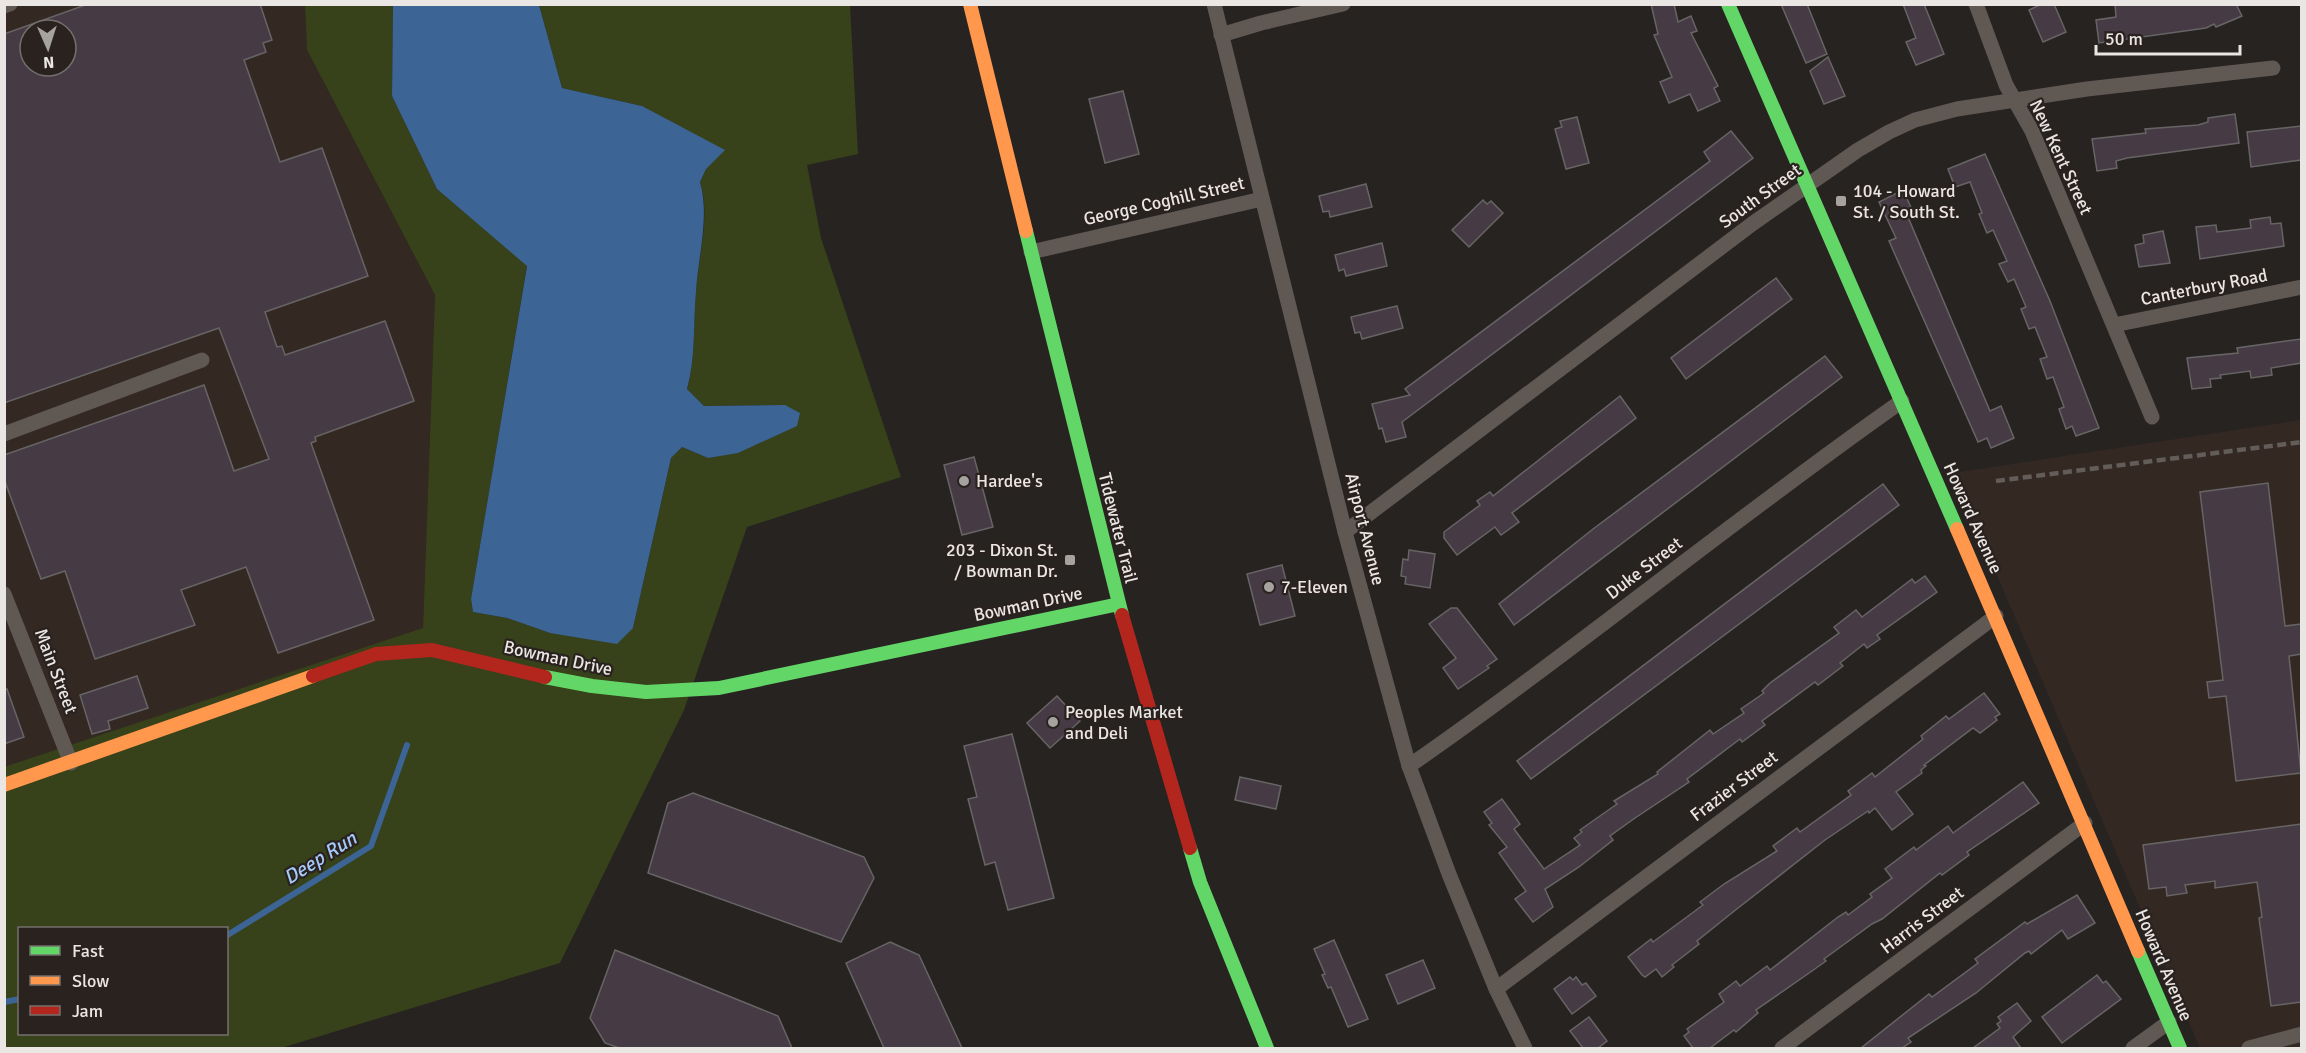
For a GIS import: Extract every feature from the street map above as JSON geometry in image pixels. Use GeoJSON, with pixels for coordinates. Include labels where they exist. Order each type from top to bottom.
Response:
{"type":"FeatureCollection","features":[{"type":"Feature","properties":{"kind":"street"},"geometry":{"type":"LineString","coordinates":[[4,6],[10,4]]}},
{"type":"Feature","properties":{"kind":"street","name":"Tidewater Trail"},"geometry":{"type":"LineString","coordinates":[[970,4],[1119,604],[1169,786],[1200,882],[1267,1048]]}},
{"type":"Feature","properties":{"kind":"street","name":"Airport Avenue"},"geometry":{"type":"LineString","coordinates":[[1214,4],[1345,532],[1409,766],[1449,874],[1496,988],[1525,1048]]}},
{"type":"Feature","properties":{"kind":"street"},"geometry":{"type":"LineString","coordinates":[[1221,35],[1343,4]]}},
{"type":"Feature","properties":{"kind":"street","name":"Howard Avenue"},"geometry":{"type":"LineString","coordinates":[[1728,4],[1996,616],[2180,1048]]}},
{"type":"Feature","properties":{"kind":"street","name":"New Kent Street"},"geometry":{"type":"LineString","coordinates":[[1976,4],[2013,100],[2032,132],[2152,417]]}},
{"type":"Feature","properties":{"kind":"street","name":"South Street"},"geometry":{"type":"LineString","coordinates":[[1345,532],[1808,185],[1858,150],[1915,120],[1957,109],[2087,89],[2273,68]]}},
{"type":"Feature","properties":{"kind":"street","name":"George Coghill Street"},"geometry":{"type":"LineString","coordinates":[[1031,252],[1262,199]]}},
{"type":"Feature","properties":{"kind":"street","name":"Canterbury Road"},"geometry":{"type":"LineString","coordinates":[[2114,325],[2301,287]]}},
{"type":"Feature","properties":{"kind":"street"},"geometry":{"type":"LineString","coordinates":[[4,434],[202,360]]}},
{"type":"Feature","properties":{"kind":"street","name":"Duke Street"},"geometry":{"type":"LineString","coordinates":[[1409,766],[1553,662],[1799,474],[1902,401]]}},
{"type":"Feature","properties":{"kind":"street","name":"Main Street"},"geometry":{"type":"LineString","coordinates":[[4,594],[70,763]]}},
{"type":"Feature","properties":{"kind":"street","name":"Bowman Drive"},"geometry":{"type":"LineString","coordinates":[[4,784],[70,763],[376,654],[404,650],[432,650],[603,688],[646,692],[697,692],[739,686],[828,664],[1119,604]]}},
{"type":"Feature","properties":{"kind":"street","name":"Frazier Street"},"geometry":{"type":"LineString","coordinates":[[1496,988],[1996,616]]}},
{"type":"Feature","properties":{"kind":"street","name":"Harris Street"},"geometry":{"type":"LineString","coordinates":[[1782,1048],[2085,823]]}},
{"type":"Feature","properties":{"kind":"street"},"geometry":{"type":"LineString","coordinates":[[2133,1048],[2169,1022]]}},
{"type":"Feature","properties":{"kind":"street"},"geometry":{"type":"LineString","coordinates":[[2249,1048],[2301,1034]]}},
{"type":"Feature","properties":{"kind":"shaded area"},"geometry":{"type":"Polygon","coordinates":[[[4,5],[305,5],[307,50],[435,295],[423,628],[4,829],[4,5]]]}},
{"type":"Feature","properties":{"kind":"shaded area"},"geometry":{"type":"Polygon","coordinates":[[[2301,420],[2301,1048],[2200,1048],[1953,473],[2301,420]]]}},
{"type":"Feature","properties":{"kind":"green space"},"geometry":{"type":"Polygon","coordinates":[[[305,5],[393,5],[392,96],[437,189],[527,265],[471,599],[473,612],[507,618],[550,633],[633,628],[671,458],[682,447],[708,458],[785,405],[704,406],[687,389],[692,365],[696,292],[704,223],[700,182],[706,169],[642,106],[562,88],[539,5],[850,5],[858,154],[807,165],[821,238],[901,477],[747,527],[684,710],[560,963],[281,1048],[5,1048],[4,767],[423,628],[435,295],[307,50],[305,5]]]}},
{"type":"Feature","properties":{"kind":"water"},"geometry":{"type":"Polygon","coordinates":[[[393,5],[539,5],[562,88],[642,106],[725,150],[706,169],[700,182],[704,223],[696,292],[693,353],[687,389],[704,406],[785,405],[800,413],[797,426],[738,453],[708,458],[682,447],[671,458],[633,628],[617,644],[550,633],[507,618],[473,612],[471,599],[527,266],[437,189],[392,96],[393,5]]]}},
{"type":"Feature","properties":{"kind":"building"},"geometry":{"type":"Polygon","coordinates":[[[88,4],[260,4],[272,40],[263,43],[266,52],[244,60],[280,162],[322,148],[368,276],[265,312],[277,347],[282,346],[285,355],[385,321],[414,401],[315,437],[316,441],[311,443],[374,620],[278,653],[246,567],[181,590],[195,625],[95,659],[65,571],[41,579],[4,479],[4,455],[204,385],[234,471],[269,459],[219,328],[4,403],[4,34],[18,29],[18,78],[78,78],[78,18],[49,18],[88,4]]]}},
{"type":"Feature","properties":{"kind":"building"},"geometry":{"type":"Polygon","coordinates":[[[1651,4],[1674,4],[1678,22],[1691,16],[1697,31],[1691,33],[1718,86],[1714,88],[1720,101],[1698,111],[1690,94],[1669,103],[1660,82],[1672,77],[1654,35],[1658,34],[1651,4]]]}},
{"type":"Feature","properties":{"kind":"building"},"geometry":{"type":"Polygon","coordinates":[[[1781,4],[1807,4],[1827,54],[1806,63],[1781,4]]]}},
{"type":"Feature","properties":{"kind":"building"},"geometry":{"type":"Polygon","coordinates":[[[1903,4],[1924,4],[1944,54],[1916,65],[1906,42],[1916,38],[1903,4]]]}},
{"type":"Feature","properties":{"kind":"building"},"geometry":{"type":"Polygon","coordinates":[[[2042,4],[2054,4],[2066,32],[2043,42],[2029,10],[2042,4]]]}},
{"type":"Feature","properties":{"kind":"building"},"geometry":{"type":"Polygon","coordinates":[[[2115,4],[2236,4],[2242,16],[2216,27],[2214,24],[2206,28],[2099,43],[2096,20],[2116,17],[2115,4]]]}},
{"type":"Feature","properties":{"kind":"building"},"geometry":{"type":"Polygon","coordinates":[[[1828,57],[1845,96],[1824,104],[1810,71],[1828,57]]]}},
{"type":"Feature","properties":{"kind":"building"},"geometry":{"type":"Polygon","coordinates":[[[1123,91],[1139,154],[1105,163],[1089,99],[1123,91]]]}},
{"type":"Feature","properties":{"kind":"building"},"geometry":{"type":"Polygon","coordinates":[[[2235,114],[2239,143],[2127,158],[2116,161],[2117,168],[2097,171],[2092,139],[2146,133],[2145,129],[2198,125],[2208,122],[2208,118],[2235,114]]]}},
{"type":"Feature","properties":{"kind":"building"},"geometry":{"type":"Polygon","coordinates":[[[1577,117],[1589,163],[1566,169],[1555,129],[1562,127],[1560,121],[1577,117]]]}},
{"type":"Feature","properties":{"kind":"building"},"geometry":{"type":"Polygon","coordinates":[[[2301,126],[2301,160],[2251,167],[2247,132],[2301,126]]]}},
{"type":"Feature","properties":{"kind":"building"},"geometry":{"type":"Polygon","coordinates":[[[1731,131],[1753,158],[1402,422],[1406,437],[1386,442],[1382,428],[1379,429],[1372,404],[1410,395],[1405,389],[1710,161],[1704,152],[1731,131]]]}},
{"type":"Feature","properties":{"kind":"building"},"geometry":{"type":"Polygon","coordinates":[[[1985,154],[2050,301],[2099,428],[2076,436],[2072,426],[2066,429],[2059,409],[2064,407],[2053,377],[2047,379],[2040,359],[2047,357],[2035,327],[2029,329],[2021,309],[2026,307],[2014,279],[2008,282],[1999,264],[2007,261],[1993,230],[1987,233],[1970,182],[1955,187],[1948,169],[1985,154]]]}},
{"type":"Feature","properties":{"kind":"building"},"geometry":{"type":"Polygon","coordinates":[[[1366,184],[1372,207],[1330,217],[1329,211],[1323,212],[1319,196],[1366,184]]]}},
{"type":"Feature","properties":{"kind":"building"},"geometry":{"type":"Polygon","coordinates":[[[1903,190],[1914,214],[1908,217],[1990,411],[2001,406],[2014,438],[1991,448],[1987,438],[1978,442],[1889,241],[1896,238],[1879,202],[1903,190]]]}},
{"type":"Feature","properties":{"kind":"building"},"geometry":{"type":"Polygon","coordinates":[[[1483,200],[1487,204],[1491,201],[1503,213],[1469,247],[1452,230],[1483,200]]]}},
{"type":"Feature","properties":{"kind":"building"},"geometry":{"type":"Polygon","coordinates":[[[2270,217],[2271,224],[2281,223],[2284,246],[2200,259],[2196,227],[2216,225],[2217,232],[2251,228],[2250,220],[2270,217]]]}},
{"type":"Feature","properties":{"kind":"building"},"geometry":{"type":"Polygon","coordinates":[[[2163,231],[2170,263],[2139,267],[2135,245],[2144,243],[2143,235],[2163,231]]]}},
{"type":"Feature","properties":{"kind":"building"},"geometry":{"type":"Polygon","coordinates":[[[1382,243],[1387,266],[1346,276],[1344,269],[1339,271],[1335,255],[1382,243]]]}},
{"type":"Feature","properties":{"kind":"building"},"geometry":{"type":"Polygon","coordinates":[[[1776,278],[1792,299],[1686,379],[1671,358],[1776,278]]]}},
{"type":"Feature","properties":{"kind":"building"},"geometry":{"type":"Polygon","coordinates":[[[1397,306],[1403,328],[1362,339],[1360,332],[1355,333],[1351,317],[1397,306]]]}},
{"type":"Feature","properties":{"kind":"building"},"geometry":{"type":"Polygon","coordinates":[[[2301,339],[2301,363],[2271,368],[2272,375],[2251,378],[2250,371],[2220,375],[2221,378],[2210,379],[2211,387],[2192,389],[2187,358],[2238,353],[2237,348],[2301,339]]]}},
{"type":"Feature","properties":{"kind":"building"},"geometry":{"type":"Polygon","coordinates":[[[1825,356],[1842,377],[1514,625],[1499,604],[1593,529],[1825,356]]]}},
{"type":"Feature","properties":{"kind":"building"},"geometry":{"type":"Polygon","coordinates":[[[1620,396],[1636,418],[1512,513],[1519,522],[1501,535],[1495,527],[1457,555],[1444,538],[1444,532],[1480,505],[1477,501],[1490,492],[1493,496],[1620,396]]]}},
{"type":"Feature","properties":{"kind":"building","name":"Hardee's"},"geometry":{"type":"Polygon","coordinates":[[[974,457],[993,527],[962,535],[944,465],[974,457]]]}},
{"type":"Feature","properties":{"kind":"building"},"geometry":{"type":"Polygon","coordinates":[[[2268,483],[2285,626],[2301,624],[2301,654],[2289,656],[2301,773],[2236,781],[2226,696],[2209,698],[2207,682],[2223,680],[2200,492],[2268,483]]]}},
{"type":"Feature","properties":{"kind":"building"},"geometry":{"type":"Polygon","coordinates":[[[1883,484],[1899,505],[1531,779],[1517,761],[1883,484]]]}},
{"type":"Feature","properties":{"kind":"building"},"geometry":{"type":"Polygon","coordinates":[[[1409,550],[1435,554],[1430,588],[1405,584],[1406,577],[1401,576],[1403,559],[1408,560],[1409,550]]]}},
{"type":"Feature","properties":{"kind":"building","name":"7-Eleven"},"geometry":{"type":"Polygon","coordinates":[[[1282,565],[1295,616],[1260,625],[1247,574],[1282,565]]]}},
{"type":"Feature","properties":{"kind":"building"},"geometry":{"type":"Polygon","coordinates":[[[1925,576],[1937,592],[1877,635],[1880,639],[1867,648],[1864,644],[1840,663],[1843,666],[1818,685],[1815,682],[1762,721],[1765,725],[1742,742],[1740,739],[1687,779],[1689,782],[1610,836],[1613,840],[1579,867],[1545,889],[1553,907],[1533,922],[1515,899],[1526,891],[1499,853],[1507,847],[1489,825],[1492,823],[1484,812],[1502,799],[1520,824],[1514,829],[1544,869],[1580,845],[1574,838],[1582,832],[1580,830],[1617,804],[1614,801],[1658,774],[1657,772],[1710,730],[1713,734],[1744,713],[1741,709],[1764,693],[1762,691],[1770,683],[1839,633],[1834,627],[1856,610],[1862,617],[1912,579],[1915,583],[1925,576]]]}},
{"type":"Feature","properties":{"kind":"building"},"geometry":{"type":"Polygon","coordinates":[[[1451,608],[1457,608],[1497,659],[1487,666],[1489,668],[1458,689],[1443,668],[1456,658],[1429,624],[1451,608]]]}},
{"type":"Feature","properties":{"kind":"building"},"geometry":{"type":"Polygon","coordinates":[[[137,676],[148,708],[108,721],[110,729],[92,734],[80,695],[137,676]]]}},
{"type":"Feature","properties":{"kind":"building"},"geometry":{"type":"Polygon","coordinates":[[[4,689],[7,689],[24,737],[4,744],[4,689]]]}},
{"type":"Feature","properties":{"kind":"building"},"geometry":{"type":"Polygon","coordinates":[[[1984,693],[2000,714],[1995,717],[1997,720],[1980,733],[1973,728],[1924,765],[1926,766],[1921,770],[1922,773],[1896,792],[1913,814],[1892,830],[1875,808],[1869,813],[1868,811],[1825,840],[1697,941],[1699,944],[1672,965],[1674,967],[1662,977],[1656,969],[1645,977],[1642,975],[1628,957],[1651,939],[1653,942],[1703,905],[1700,902],[1724,884],[1777,851],[1773,846],[1797,828],[1800,832],[1851,795],[1848,791],[1872,773],[1875,777],[1923,739],[1921,736],[1946,716],[1949,719],[1984,693]]]}},
{"type":"Feature","properties":{"kind":"building","name":"Peoples Market and Deli"},"geometry":{"type":"Polygon","coordinates":[[[1057,696],[1080,721],[1050,748],[1027,723],[1057,696]]]}},
{"type":"Feature","properties":{"kind":"building"},"geometry":{"type":"Polygon","coordinates":[[[1012,734],[1054,898],[1008,910],[995,862],[985,865],[968,799],[977,797],[964,746],[1012,734]]]}},
{"type":"Feature","properties":{"kind":"building"},"geometry":{"type":"Polygon","coordinates":[[[1240,777],[1281,786],[1276,809],[1235,800],[1240,777]]]}},
{"type":"Feature","properties":{"kind":"building"},"geometry":{"type":"Polygon","coordinates":[[[2023,782],[2039,803],[1967,852],[1969,855],[1942,875],[1940,873],[1882,919],[1824,959],[1826,961],[1756,1010],[1758,1013],[1736,1032],[1734,1030],[1710,1048],[1693,1048],[1684,1036],[1689,1032],[1687,1029],[1724,1002],[1719,994],[1736,981],[1740,986],[1767,966],[1770,970],[1838,917],[1846,912],[1848,915],[1872,897],[1870,894],[1892,878],[1885,869],[1914,847],[1916,850],[1948,826],[1953,833],[2023,782]]]}},
{"type":"Feature","properties":{"kind":"building"},"geometry":{"type":"Polygon","coordinates":[[[693,793],[864,857],[874,878],[841,942],[648,873],[668,803],[693,793]]]}},
{"type":"Feature","properties":{"kind":"building"},"geometry":{"type":"Polygon","coordinates":[[[2301,824],[2301,1002],[2271,1006],[2259,918],[2262,917],[2257,882],[2215,888],[2215,881],[2185,885],[2187,893],[2167,896],[2166,887],[2149,889],[2143,845],[2301,824]]]}},
{"type":"Feature","properties":{"kind":"building"},"geometry":{"type":"Polygon","coordinates":[[[2077,895],[2095,923],[2068,939],[2062,930],[2031,954],[2029,951],[2025,953],[1976,993],[1908,1038],[1911,1042],[1902,1048],[1861,1048],[1929,994],[1932,997],[1978,963],[1975,959],[2025,922],[2027,924],[2077,895]]]}},
{"type":"Feature","properties":{"kind":"building"},"geometry":{"type":"Polygon","coordinates":[[[1334,940],[1368,1019],[1348,1027],[1331,987],[1328,988],[1322,975],[1325,974],[1314,949],[1334,940]]]}},
{"type":"Feature","properties":{"kind":"building"},"geometry":{"type":"Polygon","coordinates":[[[890,942],[919,955],[962,1048],[884,1048],[846,963],[890,942]]]}},
{"type":"Feature","properties":{"kind":"building"},"geometry":{"type":"Polygon","coordinates":[[[615,950],[778,1016],[792,1048],[619,1048],[605,1043],[590,1018],[615,950]]]}},
{"type":"Feature","properties":{"kind":"building"},"geometry":{"type":"Polygon","coordinates":[[[1423,960],[1435,988],[1398,1004],[1386,975],[1423,960]]]}},
{"type":"Feature","properties":{"kind":"building"},"geometry":{"type":"Polygon","coordinates":[[[2097,975],[2103,983],[2106,981],[2121,999],[2062,1043],[2042,1017],[2097,975]]]}},
{"type":"Feature","properties":{"kind":"building"},"geometry":{"type":"Polygon","coordinates":[[[1570,977],[1573,980],[1576,977],[1582,985],[1586,983],[1596,996],[1572,1014],[1554,989],[1570,977]]]}},
{"type":"Feature","properties":{"kind":"building"},"geometry":{"type":"Polygon","coordinates":[[[2017,1003],[2031,1021],[2013,1037],[2021,1048],[1973,1048],[2000,1028],[1997,1024],[2001,1021],[1998,1017],[2017,1003]]]}},
{"type":"Feature","properties":{"kind":"building"},"geometry":{"type":"Polygon","coordinates":[[[1589,1017],[1607,1041],[1598,1048],[1583,1048],[1570,1031],[1589,1017]]]}},
{"type":"Feature","properties":{"kind":"waterway","name":"Deep Run"},"geometry":{"type":"LineString","coordinates":[[228,935],[371,846],[407,745]]}},
{"type":"Feature","properties":{"kind":"waterway","name":"Deep Run"},"geometry":{"type":"LineString","coordinates":[[4,1002],[18,999]]}},
{"type":"Feature","properties":{"kind":"railway"},"geometry":{"type":"LineString","coordinates":[[1996,481],[2302,442]]}},
{"type":"Feature","properties":{"kind":"traffic: fast"},"geometry":{"type":"LineString","coordinates":[[1728,4],[1957,529]]}},
{"type":"Feature","properties":{"kind":"traffic: fast"},"geometry":{"type":"LineString","coordinates":[[1026,231],[1122,615]]}},
{"type":"Feature","properties":{"kind":"traffic: fast"},"geometry":{"type":"LineString","coordinates":[[545,677],[592,686],[646,692],[719,688],[1119,604]]}},
{"type":"Feature","properties":{"kind":"traffic: fast"},"geometry":{"type":"LineString","coordinates":[[1190,848],[1200,882],[1267,1048]]}},
{"type":"Feature","properties":{"kind":"traffic: fast"},"geometry":{"type":"LineString","coordinates":[[2138,951],[2180,1048]]}},
{"type":"Feature","properties":{"kind":"traffic: slow"},"geometry":{"type":"LineString","coordinates":[[970,4],[1026,231]]}},
{"type":"Feature","properties":{"kind":"traffic: slow"},"geometry":{"type":"LineString","coordinates":[[1957,529],[2138,951]]}},
{"type":"Feature","properties":{"kind":"traffic: slow"},"geometry":{"type":"LineString","coordinates":[[4,785],[313,676]]}},
{"type":"Feature","properties":{"kind":"traffic: jam"},"geometry":{"type":"LineString","coordinates":[[1122,615],[1190,848]]}},
{"type":"Feature","properties":{"kind":"traffic: jam"},"geometry":{"type":"LineString","coordinates":[[313,676],[376,654],[432,650],[545,677]]}},
{"type":"Feature","properties":{"kind":"place","name":"104 - Howard St. / South St."},"geometry":{"type":"Point","coordinates":[1841,201]}},
{"type":"Feature","properties":{"kind":"place","name":"Hardee's"},"geometry":{"type":"Point","coordinates":[964,481]}},
{"type":"Feature","properties":{"kind":"place","name":"203 - Dixon St. / Bowman Dr."},"geometry":{"type":"Point","coordinates":[1070,560]}},
{"type":"Feature","properties":{"kind":"place","name":"7-Eleven"},"geometry":{"type":"Point","coordinates":[1269,587]}},
{"type":"Feature","properties":{"kind":"place","name":"Peoples Market and Deli"},"geometry":{"type":"Point","coordinates":[1053,722]}}]}
